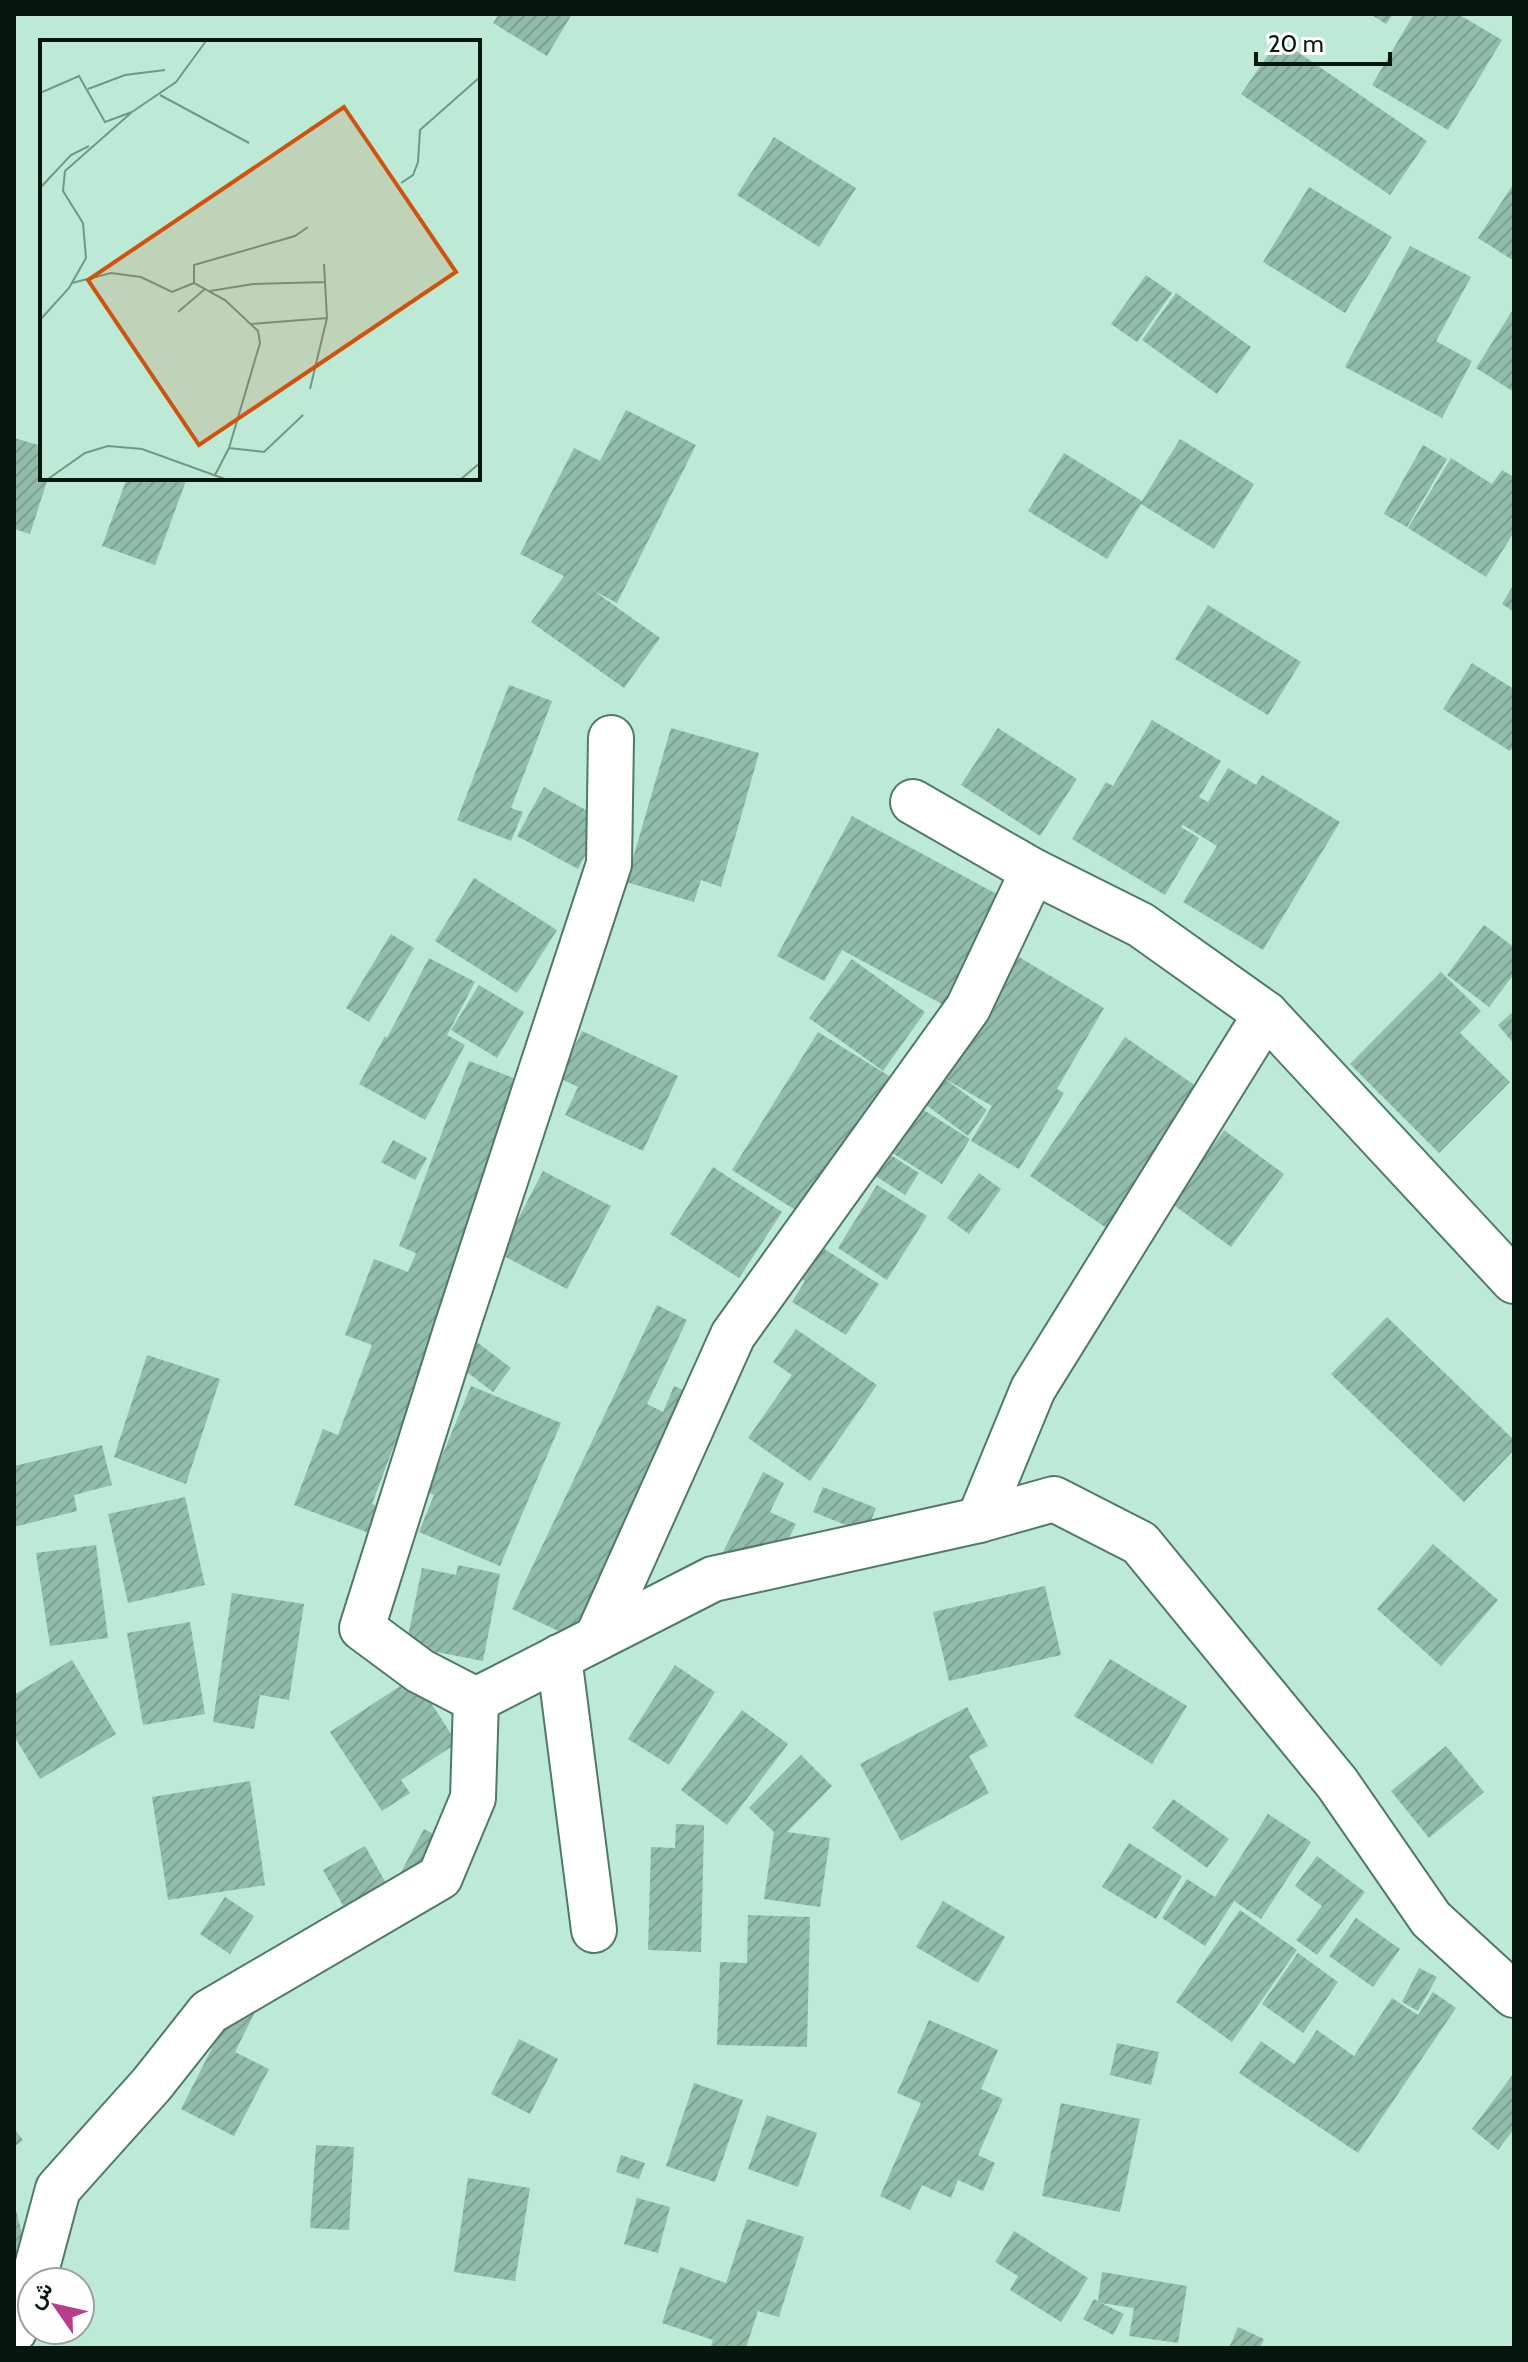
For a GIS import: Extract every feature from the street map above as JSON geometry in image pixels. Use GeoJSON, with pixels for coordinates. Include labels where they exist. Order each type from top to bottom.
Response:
{"type":"FeatureCollection","features":[{"type":"Feature","properties":{"kind":"street"},"geometry":{"type":"LineString","coordinates":[[476,1700],[420,1671],[362,1628],[609,864],[611,738]]}},
{"type":"Feature","properties":{"kind":"street"},"geometry":{"type":"LineString","coordinates":[[913,802],[1033,871],[1141,925],[1266,1014],[1514,1281]]}},
{"type":"Feature","properties":{"kind":"street"},"geometry":{"type":"LineString","coordinates":[[597,1638],[733,1335],[968,1008],[1033,871]]}},
{"type":"Feature","properties":{"kind":"street"},"geometry":{"type":"LineString","coordinates":[[979,1520],[1033,1389],[1266,1014]]}},
{"type":"Feature","properties":{"kind":"street"},"geometry":{"type":"LineString","coordinates":[[476,1700],[713,1579],[979,1520],[1054,1499],[1140,1543],[1337,1783],[1431,1919],[1514,1995]]}},
{"type":"Feature","properties":{"kind":"street"},"geometry":{"type":"LineString","coordinates":[[559,1657],[594,1930]]}},
{"type":"Feature","properties":{"kind":"street"},"geometry":{"type":"LineString","coordinates":[[37,2266],[58,2189],[152,2084],[209,2012],[440,1877],[473,1798],[476,1700]]}},
{"type":"Feature","properties":{"kind":"building"},"geometry":{"type":"Polygon","coordinates":[[[499,14],[572,14],[547,56],[493,23],[499,14]]]}},
{"type":"Feature","properties":{"kind":"building"},"geometry":{"type":"Polygon","coordinates":[[[1370,14],[1393,14],[1386,24],[1370,14]]]}},
{"type":"Feature","properties":{"kind":"building"},"geometry":{"type":"Polygon","coordinates":[[[1414,14],[1458,14],[1502,40],[1448,130],[1372,85],[1414,14]]]}},
{"type":"Feature","properties":{"kind":"building"},"geometry":{"type":"Polygon","coordinates":[[[1279,39],[1427,141],[1390,195],[1241,94],[1279,39]]]}},
{"type":"Feature","properties":{"kind":"building"},"geometry":{"type":"Polygon","coordinates":[[[774,137],[856,188],[819,247],[737,195],[774,137]]]}},
{"type":"Feature","properties":{"kind":"building"},"geometry":{"type":"Polygon","coordinates":[[[1514,183],[1514,261],[1478,238],[1514,183]]]}},
{"type":"Feature","properties":{"kind":"building"},"geometry":{"type":"Polygon","coordinates":[[[1309,187],[1392,237],[1345,313],[1263,262],[1309,187]]]}},
{"type":"Feature","properties":{"kind":"building"},"geometry":{"type":"Polygon","coordinates":[[[1410,246],[1471,277],[1436,341],[1472,361],[1442,418],[1345,367],[1410,246]]]}},
{"type":"Feature","properties":{"kind":"building"},"geometry":{"type":"Polygon","coordinates":[[[1146,275],[1172,293],[1137,342],[1111,324],[1146,275]]]}},
{"type":"Feature","properties":{"kind":"building"},"geometry":{"type":"Polygon","coordinates":[[[1176,293],[1251,347],[1217,394],[1142,340],[1176,293]]]}},
{"type":"Feature","properties":{"kind":"building"},"geometry":{"type":"Polygon","coordinates":[[[1514,308],[1514,392],[1476,368],[1514,308]]]}},
{"type":"Feature","properties":{"kind":"building"},"geometry":{"type":"Polygon","coordinates":[[[626,410],[696,445],[617,603],[594,591],[660,638],[624,688],[531,622],[564,576],[520,554],[574,448],[600,461],[626,410]]]}},
{"type":"Feature","properties":{"kind":"building"},"geometry":{"type":"Polygon","coordinates":[[[14,438],[40,445],[40,480],[47,480],[30,534],[14,529],[14,438]]]}},
{"type":"Feature","properties":{"kind":"building"},"geometry":{"type":"Polygon","coordinates":[[[1180,439],[1254,484],[1214,549],[1141,504],[1107,559],[1028,511],[1064,453],[1142,501],[1180,439]]]}},
{"type":"Feature","properties":{"kind":"building"},"geometry":{"type":"Polygon","coordinates":[[[1423,445],[1447,459],[1407,527],[1384,514],[1423,445]]]}},
{"type":"Feature","properties":{"kind":"building"},"geometry":{"type":"Polygon","coordinates":[[[1451,458],[1492,484],[1502,470],[1514,477],[1514,532],[1486,577],[1408,528],[1451,458]]]}},
{"type":"Feature","properties":{"kind":"building"},"geometry":{"type":"Polygon","coordinates":[[[126,480],[186,480],[155,565],[102,546],[126,480]]]}},
{"type":"Feature","properties":{"kind":"building"},"geometry":{"type":"Polygon","coordinates":[[[1514,584],[1514,612],[1502,604],[1514,584]]]}},
{"type":"Feature","properties":{"kind":"building"},"geometry":{"type":"Polygon","coordinates":[[[1208,605],[1301,662],[1268,715],[1175,659],[1208,605]]]}},
{"type":"Feature","properties":{"kind":"building"},"geometry":{"type":"Polygon","coordinates":[[[1472,663],[1514,689],[1514,746],[1510,751],[1443,709],[1472,663]]]}},
{"type":"Feature","properties":{"kind":"building"},"geometry":{"type":"Polygon","coordinates":[[[509,685],[552,701],[511,808],[523,812],[511,841],[457,820],[509,685]]]}},
{"type":"Feature","properties":{"kind":"building"},"geometry":{"type":"Polygon","coordinates":[[[1152,720],[1221,761],[1199,797],[1208,802],[1228,768],[1256,785],[1262,775],[1340,822],[1263,950],[1183,902],[1217,846],[1183,825],[1181,827],[1199,838],[1165,895],[1072,839],[1106,782],[1113,786],[1152,720]]]}},
{"type":"Feature","properties":{"kind":"building"},"geometry":{"type":"Polygon","coordinates":[[[671,728],[759,753],[721,887],[701,880],[694,902],[626,882],[671,728]]]}},
{"type":"Feature","properties":{"kind":"building"},"geometry":{"type":"Polygon","coordinates":[[[998,728],[1077,779],[1040,836],[961,785],[998,728]]]}},
{"type":"Feature","properties":{"kind":"building"},"geometry":{"type":"Polygon","coordinates":[[[544,787],[604,820],[578,869],[517,836],[544,787]]]}},
{"type":"Feature","properties":{"kind":"building"},"geometry":{"type":"Polygon","coordinates":[[[852,816],[1006,899],[953,1010],[842,950],[824,981],[777,956],[852,816]]]}},
{"type":"Feature","properties":{"kind":"building"},"geometry":{"type":"Polygon","coordinates":[[[474,878],[557,930],[517,993],[435,941],[474,878]]]}},
{"type":"Feature","properties":{"kind":"building"},"geometry":{"type":"Polygon","coordinates":[[[1484,925],[1514,947],[1514,974],[1489,1007],[1447,975],[1484,925]]]}},
{"type":"Feature","properties":{"kind":"building"},"geometry":{"type":"Polygon","coordinates":[[[391,934],[414,948],[369,1022],[346,1008],[391,934]]]}},
{"type":"Feature","properties":{"kind":"building"},"geometry":{"type":"Polygon","coordinates":[[[1014,954],[1104,1008],[1057,1089],[1064,1093],[1019,1169],[971,1141],[992,1106],[942,1077],[1014,954]]]}},
{"type":"Feature","properties":{"kind":"building"},"geometry":{"type":"Polygon","coordinates":[[[429,958],[475,982],[447,1035],[465,1045],[425,1120],[359,1084],[429,958]]]}},
{"type":"Feature","properties":{"kind":"building"},"geometry":{"type":"Polygon","coordinates":[[[852,959],[925,1012],[883,1071],[809,1018],[852,959]]]}},
{"type":"Feature","properties":{"kind":"building"},"geometry":{"type":"Polygon","coordinates":[[[1441,972],[1481,1011],[1460,1033],[1510,1082],[1439,1153],[1350,1064],[1441,972]]]}},
{"type":"Feature","properties":{"kind":"building"},"geometry":{"type":"Polygon","coordinates":[[[479,985],[524,1012],[497,1058],[451,1030],[479,985]]]}},
{"type":"Feature","properties":{"kind":"building"},"geometry":{"type":"Polygon","coordinates":[[[1514,1011],[1514,1044],[1498,1025],[1514,1011]]]}},
{"type":"Feature","properties":{"kind":"building"},"geometry":{"type":"Polygon","coordinates":[[[582,1031],[678,1076],[643,1151],[565,1115],[578,1087],[559,1078],[582,1031]]]}},
{"type":"Feature","properties":{"kind":"building"},"geometry":{"type":"Polygon","coordinates":[[[818,1032],[894,1079],[808,1218],[732,1170],[818,1032]]]}},
{"type":"Feature","properties":{"kind":"building"},"geometry":{"type":"Polygon","coordinates":[[[1125,1037],[1206,1093],[1108,1229],[1030,1176],[1125,1037]]]}},
{"type":"Feature","properties":{"kind":"building"},"geometry":{"type":"Polygon","coordinates":[[[469,1061],[530,1084],[372,1504],[395,1513],[385,1539],[294,1505],[323,1429],[338,1435],[372,1345],[345,1335],[374,1259],[408,1272],[416,1253],[399,1246],[469,1061]]]}},
{"type":"Feature","properties":{"kind":"building"},"geometry":{"type":"Polygon","coordinates":[[[933,1070],[987,1110],[968,1136],[914,1096],[933,1070]]]}},
{"type":"Feature","properties":{"kind":"building"},"geometry":{"type":"Polygon","coordinates":[[[914,1104],[970,1139],[942,1184],[886,1149],[914,1104]]]}},
{"type":"Feature","properties":{"kind":"building"},"geometry":{"type":"Polygon","coordinates":[[[1224,1130],[1284,1174],[1231,1247],[1171,1203],[1224,1130]]]}},
{"type":"Feature","properties":{"kind":"building"},"geometry":{"type":"Polygon","coordinates":[[[393,1140],[427,1158],[415,1180],[381,1162],[393,1140]]]}},
{"type":"Feature","properties":{"kind":"building"},"geometry":{"type":"Polygon","coordinates":[[[889,1154],[919,1173],[905,1195],[874,1175],[889,1154]]]}},
{"type":"Feature","properties":{"kind":"building"},"geometry":{"type":"Polygon","coordinates":[[[713,1167],[782,1212],[739,1278],[670,1234],[713,1167]]]}},
{"type":"Feature","properties":{"kind":"building"},"geometry":{"type":"Polygon","coordinates":[[[543,1171],[611,1206],[567,1289],[500,1254],[543,1171]]]}},
{"type":"Feature","properties":{"kind":"building"},"geometry":{"type":"Polygon","coordinates":[[[979,1173],[1001,1189],[969,1234],[947,1218],[979,1173]]]}},
{"type":"Feature","properties":{"kind":"building"},"geometry":{"type":"Polygon","coordinates":[[[877,1185],[927,1216],[887,1280],[838,1248],[877,1185]]]}},
{"type":"Feature","properties":{"kind":"building"},"geometry":{"type":"Polygon","coordinates":[[[815,1243],[879,1284],[846,1335],[792,1302],[805,1281],[795,1275],[815,1243]]]}},
{"type":"Feature","properties":{"kind":"building"},"geometry":{"type":"Polygon","coordinates":[[[657,1305],[687,1320],[647,1404],[663,1412],[674,1386],[688,1392],[571,1637],[512,1609],[657,1305]]]}},
{"type":"Feature","properties":{"kind":"building"},"geometry":{"type":"Polygon","coordinates":[[[1387,1317],[1514,1440],[1514,1450],[1464,1502],[1331,1374],[1387,1317]]]}},
{"type":"Feature","properties":{"kind":"building"},"geometry":{"type":"Polygon","coordinates":[[[796,1329],[877,1385],[810,1481],[748,1438],[792,1375],[773,1362],[796,1329]]]}},
{"type":"Feature","properties":{"kind":"building"},"geometry":{"type":"Polygon","coordinates":[[[469,1336],[511,1368],[493,1392],[451,1360],[469,1336]]]}},
{"type":"Feature","properties":{"kind":"building"},"geometry":{"type":"Polygon","coordinates":[[[147,1355],[220,1379],[186,1484],[114,1457],[147,1355]]]}},
{"type":"Feature","properties":{"kind":"building"},"geometry":{"type":"Polygon","coordinates":[[[471,1386],[561,1423],[500,1566],[419,1532],[434,1495],[427,1492],[471,1386]]]}},
{"type":"Feature","properties":{"kind":"building"},"geometry":{"type":"Polygon","coordinates":[[[102,1445],[112,1485],[74,1495],[77,1511],[14,1527],[14,1466],[102,1445]]]}},
{"type":"Feature","properties":{"kind":"building"},"geometry":{"type":"Polygon","coordinates":[[[763,1472],[784,1483],[770,1512],[796,1524],[761,1593],[714,1570],[763,1472]]]}},
{"type":"Feature","properties":{"kind":"building"},"geometry":{"type":"Polygon","coordinates":[[[823,1487],[876,1508],[866,1533],[813,1512],[823,1487]]]}},
{"type":"Feature","properties":{"kind":"building"},"geometry":{"type":"Polygon","coordinates":[[[185,1497],[205,1585],[128,1603],[108,1514],[185,1497]]]}},
{"type":"Feature","properties":{"kind":"building"},"geometry":{"type":"Polygon","coordinates":[[[1433,1544],[1498,1600],[1441,1666],[1377,1609],[1433,1544]]]}},
{"type":"Feature","properties":{"kind":"building"},"geometry":{"type":"Polygon","coordinates":[[[96,1545],[108,1638],[50,1646],[36,1553],[96,1545]]]}},
{"type":"Feature","properties":{"kind":"building"},"geometry":{"type":"Polygon","coordinates":[[[458,1565],[500,1574],[483,1661],[406,1646],[422,1568],[456,1575],[458,1565]]]}},
{"type":"Feature","properties":{"kind":"building"},"geometry":{"type":"Polygon","coordinates":[[[1045,1586],[1061,1655],[949,1681],[933,1612],[1045,1586]]]}},
{"type":"Feature","properties":{"kind":"building"},"geometry":{"type":"Polygon","coordinates":[[[232,1593],[304,1604],[289,1700],[260,1695],[254,1729],[213,1722],[232,1593]]]}},
{"type":"Feature","properties":{"kind":"building"},"geometry":{"type":"Polygon","coordinates":[[[190,1622],[205,1714],[143,1725],[127,1633],[190,1622]]]}},
{"type":"Feature","properties":{"kind":"building"},"geometry":{"type":"Polygon","coordinates":[[[1110,1659],[1187,1706],[1152,1764],[1074,1716],[1110,1659]]]}},
{"type":"Feature","properties":{"kind":"building"},"geometry":{"type":"Polygon","coordinates":[[[72,1660],[116,1734],[40,1779],[14,1736],[14,1695],[72,1660]]]}},
{"type":"Feature","properties":{"kind":"building"},"geometry":{"type":"Polygon","coordinates":[[[675,1665],[715,1692],[669,1765],[628,1739],[675,1665]]]}},
{"type":"Feature","properties":{"kind":"building"},"geometry":{"type":"Polygon","coordinates":[[[414,1677],[457,1743],[401,1780],[410,1793],[382,1811],[330,1732],[414,1677]]]}},
{"type":"Feature","properties":{"kind":"building"},"geometry":{"type":"Polygon","coordinates":[[[967,1707],[988,1746],[969,1756],[989,1793],[901,1841],[860,1764],[967,1707]]]}},
{"type":"Feature","properties":{"kind":"building"},"geometry":{"type":"Polygon","coordinates":[[[742,1710],[788,1744],[727,1825],[681,1790],[742,1710]]]}},
{"type":"Feature","properties":{"kind":"building"},"geometry":{"type":"Polygon","coordinates":[[[1446,1746],[1484,1792],[1429,1838],[1391,1791],[1446,1746]]]}},
{"type":"Feature","properties":{"kind":"building"},"geometry":{"type":"Polygon","coordinates":[[[801,1755],[832,1786],[787,1832],[830,1838],[820,1907],[764,1899],[774,1832],[749,1808],[801,1755]]]}},
{"type":"Feature","properties":{"kind":"building"},"geometry":{"type":"Polygon","coordinates":[[[250,1781],[265,1885],[168,1900],[152,1797],[250,1781]]]}},
{"type":"Feature","properties":{"kind":"building"},"geometry":{"type":"Polygon","coordinates":[[[1173,1799],[1229,1839],[1207,1868],[1152,1828],[1173,1799]]]}},
{"type":"Feature","properties":{"kind":"building"},"geometry":{"type":"Polygon","coordinates":[[[1268,1814],[1311,1842],[1261,1919],[1234,1901],[1205,1946],[1162,1918],[1187,1879],[1215,1897],[1268,1814]]]}},
{"type":"Feature","properties":{"kind":"building"},"geometry":{"type":"Polygon","coordinates":[[[676,1824],[704,1825],[701,1952],[648,1950],[651,1847],[675,1848],[676,1824]]]}},
{"type":"Feature","properties":{"kind":"building"},"geometry":{"type":"Polygon","coordinates":[[[424,1829],[447,1841],[423,1886],[400,1874],[424,1829]]]}},
{"type":"Feature","properties":{"kind":"building"},"geometry":{"type":"Polygon","coordinates":[[[1129,1843],[1182,1876],[1156,1919],[1102,1887],[1129,1843]]]}},
{"type":"Feature","properties":{"kind":"building"},"geometry":{"type":"Polygon","coordinates":[[[365,1846],[391,1892],[349,1916],[323,1870],[365,1846]]]}},
{"type":"Feature","properties":{"kind":"building"},"geometry":{"type":"Polygon","coordinates":[[[1317,1856],[1365,1892],[1317,1955],[1296,1940],[1322,1906],[1295,1886],[1317,1856]]]}},
{"type":"Feature","properties":{"kind":"building"},"geometry":{"type":"Polygon","coordinates":[[[225,1897],[254,1916],[230,1954],[200,1934],[225,1897]]]}},
{"type":"Feature","properties":{"kind":"building"},"geometry":{"type":"Polygon","coordinates":[[[943,1901],[1005,1937],[978,1983],[916,1947],[943,1901]]]}},
{"type":"Feature","properties":{"kind":"building"},"geometry":{"type":"Polygon","coordinates":[[[1240,1910],[1297,1950],[1232,2042],[1176,2002],[1240,1910]]]}},
{"type":"Feature","properties":{"kind":"building"},"geometry":{"type":"Polygon","coordinates":[[[748,1915],[810,1917],[807,2047],[717,2045],[720,1962],[747,1963],[748,1915]]]}},
{"type":"Feature","properties":{"kind":"building"},"geometry":{"type":"Polygon","coordinates":[[[1356,1918],[1400,1949],[1373,1987],[1329,1956],[1356,1918]]]}},
{"type":"Feature","properties":{"kind":"building"},"geometry":{"type":"Polygon","coordinates":[[[1298,1953],[1338,1982],[1303,2033],[1262,2004],[1298,1953]]]}},
{"type":"Feature","properties":{"kind":"building"},"geometry":{"type":"Polygon","coordinates":[[[1419,1968],[1437,1977],[1418,2011],[1402,2002],[1419,1968]]]}},
{"type":"Feature","properties":{"kind":"building"},"geometry":{"type":"Polygon","coordinates":[[[1433,1992],[1456,2008],[1358,2153],[1239,2073],[1261,2041],[1294,2064],[1317,2030],[1354,2056],[1392,1998],[1418,2015],[1433,1992]]]}},
{"type":"Feature","properties":{"kind":"building"},"geometry":{"type":"Polygon","coordinates":[[[236,2001],[255,2012],[235,2052],[269,2069],[234,2136],[181,2109],[236,2001]]]}},
{"type":"Feature","properties":{"kind":"building"},"geometry":{"type":"Polygon","coordinates":[[[929,2020],[998,2050],[981,2089],[1003,2099],[978,2155],[995,2163],[983,2191],[958,2180],[951,2198],[922,2185],[910,2210],[880,2196],[921,2103],[897,2093],[929,2020]]]}},
{"type":"Feature","properties":{"kind":"building"},"geometry":{"type":"Polygon","coordinates":[[[519,2039],[558,2059],[530,2114],[491,2094],[519,2039]]]}},
{"type":"Feature","properties":{"kind":"building"},"geometry":{"type":"Polygon","coordinates":[[[1117,2043],[1159,2052],[1151,2085],[1110,2075],[1117,2043]]]}},
{"type":"Feature","properties":{"kind":"building"},"geometry":{"type":"Polygon","coordinates":[[[1514,2073],[1514,2129],[1498,2150],[1472,2129],[1514,2073]]]}},
{"type":"Feature","properties":{"kind":"building"},"geometry":{"type":"Polygon","coordinates":[[[694,2083],[743,2100],[715,2182],[666,2166],[694,2083]]]}},
{"type":"Feature","properties":{"kind":"building"},"geometry":{"type":"Polygon","coordinates":[[[1061,2103],[1140,2119],[1120,2212],[1042,2196],[1061,2103]]]}},
{"type":"Feature","properties":{"kind":"building"},"geometry":{"type":"Polygon","coordinates":[[[767,2115],[817,2133],[798,2187],[748,2169],[767,2115]]]}},
{"type":"Feature","properties":{"kind":"building"},"geometry":{"type":"Polygon","coordinates":[[[14,2129],[23,2140],[14,2147],[14,2129]]]}},
{"type":"Feature","properties":{"kind":"building"},"geometry":{"type":"Polygon","coordinates":[[[316,2145],[354,2147],[349,2230],[310,2228],[316,2145]]]}},
{"type":"Feature","properties":{"kind":"building"},"geometry":{"type":"Polygon","coordinates":[[[621,2155],[645,2163],[639,2179],[616,2172],[621,2155]]]}},
{"type":"Feature","properties":{"kind":"building"},"geometry":{"type":"Polygon","coordinates":[[[468,2178],[530,2188],[515,2281],[454,2272],[468,2178]]]}},
{"type":"Feature","properties":{"kind":"building"},"geometry":{"type":"Polygon","coordinates":[[[637,2198],[670,2207],[658,2253],[624,2244],[637,2198]]]}},
{"type":"Feature","properties":{"kind":"building"},"geometry":{"type":"Polygon","coordinates":[[[14,2203],[31,2266],[16,2266],[14,2279],[14,2203]]]}},
{"type":"Feature","properties":{"kind":"building"},"geometry":{"type":"Polygon","coordinates":[[[747,2219],[804,2237],[779,2317],[758,2311],[746,2348],[710,2348],[713,2340],[662,2323],[680,2267],[726,2283],[747,2219]]]}},
{"type":"Feature","properties":{"kind":"building"},"geometry":{"type":"Polygon","coordinates":[[[1014,2231],[1088,2278],[1061,2322],[1010,2290],[1018,2276],[995,2262],[1014,2231]]]}},
{"type":"Feature","properties":{"kind":"building"},"geometry":{"type":"Polygon","coordinates":[[[1102,2272],[1187,2286],[1178,2343],[1129,2336],[1134,2308],[1101,2303],[1124,2314],[1113,2335],[1083,2319],[1094,2299],[1098,2301],[1102,2272]]]}},
{"type":"Feature","properties":{"kind":"building"},"geometry":{"type":"Polygon","coordinates":[[[1238,2327],[1264,2339],[1260,2348],[1229,2348],[1238,2327]]]}}]}
